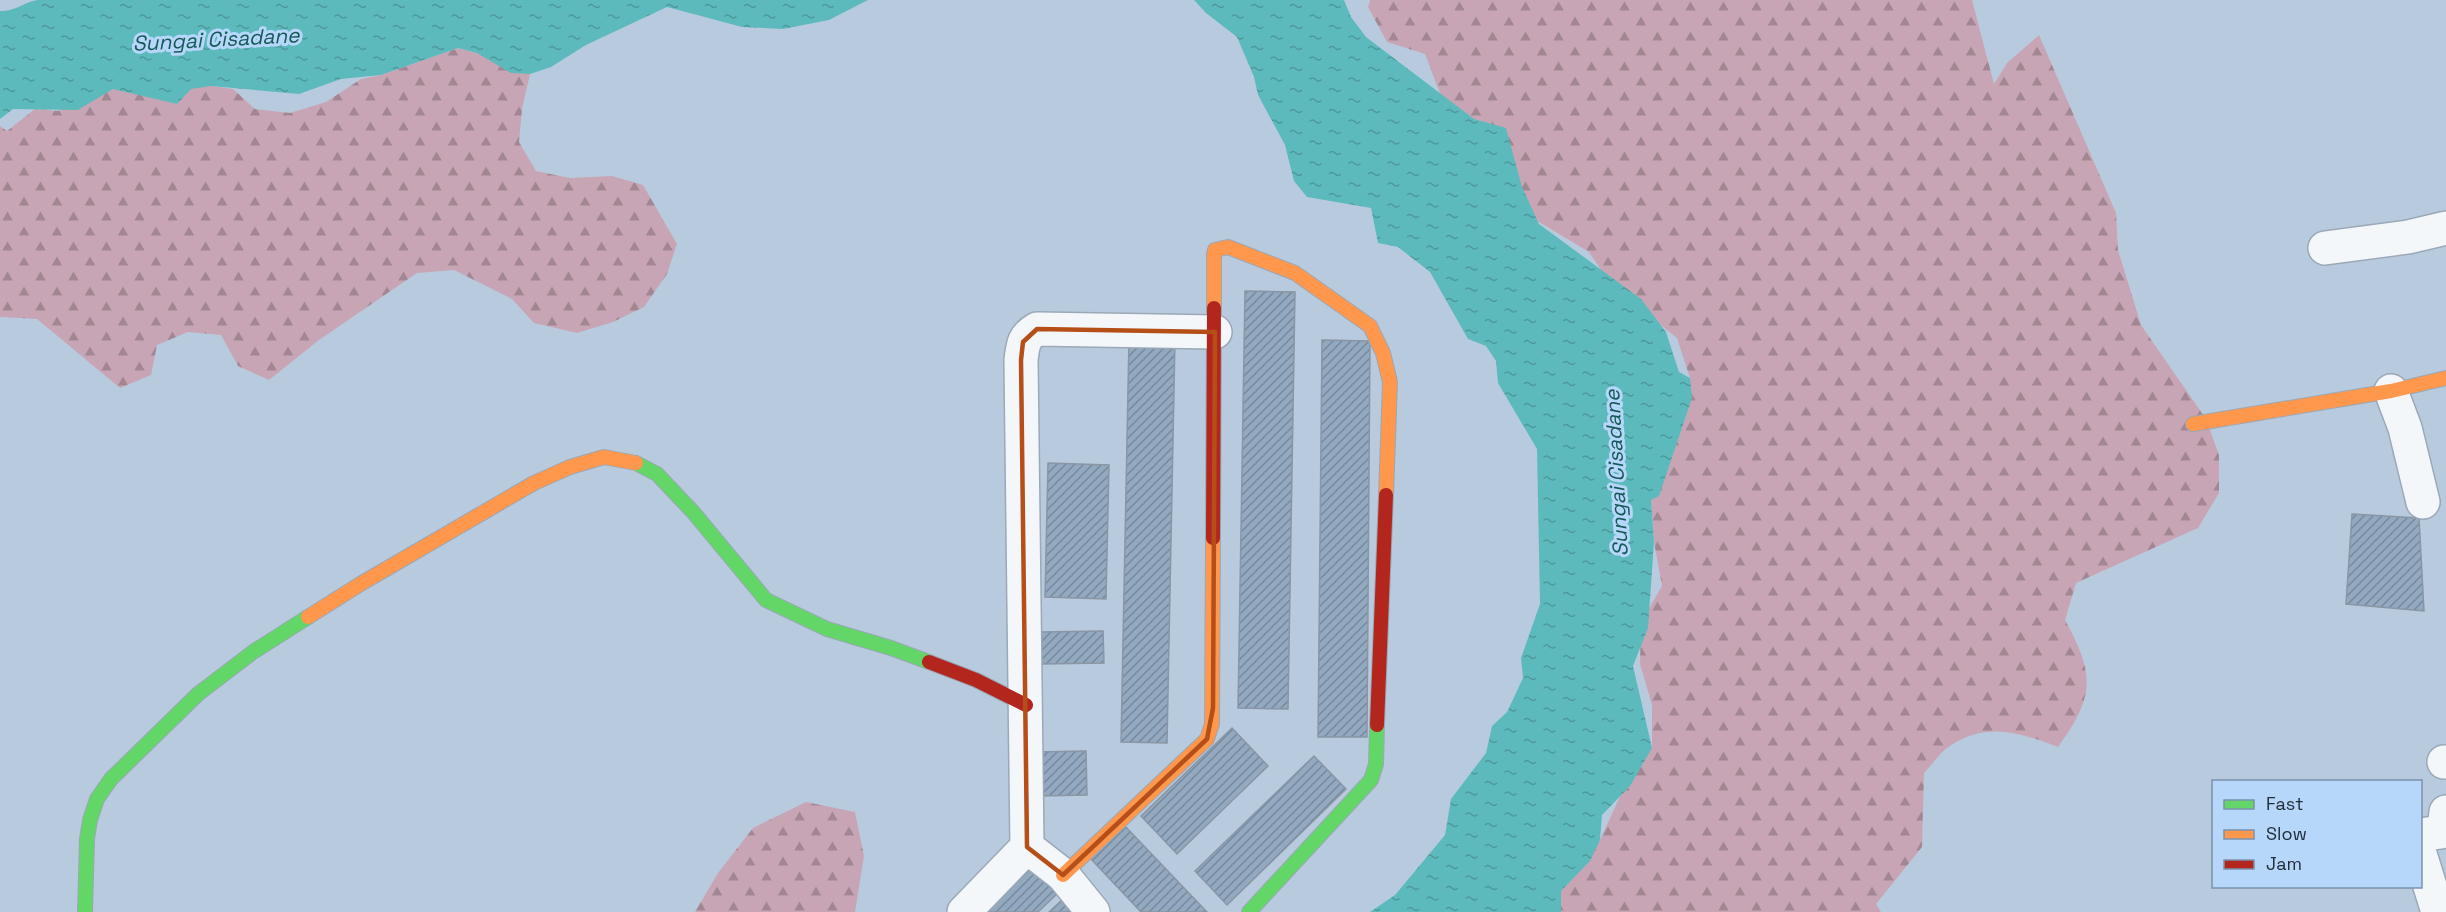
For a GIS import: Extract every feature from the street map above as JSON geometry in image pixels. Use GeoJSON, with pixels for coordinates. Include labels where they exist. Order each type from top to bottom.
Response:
{"type":"FeatureCollection","features":[{"type":"Feature","properties":{"kind":"street"},"geometry":{"type":"LineString","coordinates":[[2325,248],[2408,237],[2446,228]]}},
{"type":"Feature","properties":{"kind":"street"},"geometry":{"type":"LineString","coordinates":[[1063,875],[1207,739],[1212,724],[1214,254],[1219,247],[1228,247],[1294,273],[1370,326],[1383,352],[1390,381],[1376,764],[1371,780],[1249,912]]}},
{"type":"Feature","properties":{"kind":"street"},"geometry":{"type":"LineString","coordinates":[[964,912],[1027,847],[1021,360],[1023,342],[1028,334],[1037,329],[1215,332]]}},
{"type":"Feature","properties":{"kind":"street"},"geometry":{"type":"LineString","coordinates":[[2193,424],[2391,391],[2446,378]]}},
{"type":"Feature","properties":{"kind":"street"},"geometry":{"type":"LineString","coordinates":[[2391,391],[2405,429],[2423,502]]}},
{"type":"Feature","properties":{"kind":"street"},"geometry":{"type":"LineString","coordinates":[[85,912],[87,839],[97,799],[111,779],[206,688],[253,652],[299,622],[524,489],[570,467],[604,457],[633,461],[657,474],[693,512],[766,600],[827,629],[891,648],[976,680],[1026,705]]}},
{"type":"Feature","properties":{"kind":"street"},"geometry":{"type":"LineString","coordinates":[[2422,835],[2441,832],[2444,829],[2446,812]]}},
{"type":"Feature","properties":{"kind":"street"},"geometry":{"type":"LineString","coordinates":[[1027,847],[1063,875],[1093,912]]}},
{"type":"Feature","properties":{"kind":"street"},"geometry":{"type":"LineString","coordinates":[[2422,858],[2438,912]]}},
{"type":"Feature","properties":{"kind":"highlighted area"},"geometry":{"type":"Polygon","coordinates":[[[1037,329],[1215,332],[1213,708],[1207,739],[1063,875],[1027,847],[1021,360],[1023,342],[1037,329]]]}},
{"type":"Feature","properties":{"kind":"green space"},"geometry":{"type":"Polygon","coordinates":[[[1370,0],[1972,0],[1994,84],[2007,63],[2039,35],[2116,213],[2118,250],[2141,325],[2206,419],[2219,455],[2219,493],[2198,528],[2076,583],[2065,620],[2082,656],[2087,685],[2079,713],[2070,729],[2058,747],[2031,737],[1991,732],[1964,738],[1943,752],[1924,773],[1922,847],[1876,904],[1881,912],[1553,912],[1568,871],[1600,840],[1627,781],[1652,748],[1652,705],[1640,664],[1641,622],[1662,586],[1654,542],[1651,500],[1685,419],[1690,378],[1677,338],[1612,286],[1589,252],[1519,210],[1467,125],[1441,96],[1425,54],[1387,42],[1368,7],[1370,0]]]}},
{"type":"Feature","properties":{"kind":"green space"},"geometry":{"type":"Polygon","coordinates":[[[458,48],[530,74],[522,109],[519,142],[536,171],[570,178],[612,176],[643,185],[677,244],[667,274],[644,307],[613,322],[577,333],[534,323],[512,299],[454,270],[417,273],[319,340],[269,380],[238,366],[221,335],[188,332],[157,345],[151,375],[120,388],[37,319],[0,317],[0,126],[7,131],[35,109],[58,111],[135,74],[233,89],[255,109],[290,113],[326,102],[361,79],[381,75],[458,48]]]}},
{"type":"Feature","properties":{"kind":"green space"},"geometry":{"type":"Polygon","coordinates":[[[806,802],[855,812],[864,856],[855,912],[695,912],[718,873],[753,828],[806,802]]]}},
{"type":"Feature","properties":{"kind":"water","name":"Sungai Cisadane"},"geometry":{"type":"Polygon","coordinates":[[[38,0],[868,0],[829,20],[783,29],[742,27],[667,7],[586,45],[551,67],[530,74],[511,73],[477,53],[458,48],[381,75],[341,79],[299,94],[211,86],[191,89],[177,104],[113,89],[78,110],[13,109],[0,119],[0,11],[11,10],[38,0]]]}},
{"type":"Feature","properties":{"kind":"water","name":"Sungai Cisadane"},"geometry":{"type":"Polygon","coordinates":[[[1194,0],[1344,0],[1351,17],[1366,37],[1474,119],[1506,128],[1522,187],[1539,224],[1641,299],[1666,332],[1679,372],[1690,378],[1692,398],[1659,496],[1651,500],[1654,542],[1648,628],[1633,666],[1652,748],[1630,786],[1602,815],[1600,840],[1590,861],[1561,891],[1561,912],[1370,912],[1395,895],[1445,835],[1451,799],[1486,753],[1492,726],[1507,712],[1523,678],[1521,658],[1540,604],[1537,449],[1498,383],[1496,361],[1486,346],[1468,339],[1430,272],[1398,247],[1378,243],[1371,208],[1307,197],[1294,181],[1285,145],[1258,95],[1254,77],[1237,37],[1206,13],[1194,0]]]}},
{"type":"Feature","properties":{"kind":"building"},"geometry":{"type":"Polygon","coordinates":[[[1245,291],[1295,292],[1288,709],[1238,708],[1245,291]]]}},
{"type":"Feature","properties":{"kind":"building"},"geometry":{"type":"Polygon","coordinates":[[[1129,338],[1175,339],[1167,743],[1121,742],[1129,338]]]}},
{"type":"Feature","properties":{"kind":"building"},"geometry":{"type":"Polygon","coordinates":[[[1322,340],[1370,341],[1367,737],[1318,737],[1322,340]]]}},
{"type":"Feature","properties":{"kind":"building"},"geometry":{"type":"Polygon","coordinates":[[[1048,463],[1109,465],[1106,599],[1045,597],[1048,463]]]}},
{"type":"Feature","properties":{"kind":"building"},"geometry":{"type":"Polygon","coordinates":[[[2352,514],[2419,518],[2424,611],[2346,604],[2352,514]]]}},
{"type":"Feature","properties":{"kind":"building"},"geometry":{"type":"Polygon","coordinates":[[[1103,631],[1104,663],[1041,664],[1040,632],[1103,631]]]}},
{"type":"Feature","properties":{"kind":"building"},"geometry":{"type":"Polygon","coordinates":[[[1232,728],[1268,766],[1177,854],[1141,816],[1232,728]]]}},
{"type":"Feature","properties":{"kind":"building"},"geometry":{"type":"Polygon","coordinates":[[[1086,751],[1087,795],[1039,796],[1037,752],[1086,751]]]}},
{"type":"Feature","properties":{"kind":"building"},"geometry":{"type":"Polygon","coordinates":[[[1314,756],[1346,789],[1227,905],[1195,871],[1314,756]]]}},
{"type":"Feature","properties":{"kind":"building"},"geometry":{"type":"Polygon","coordinates":[[[1124,825],[1207,912],[1141,912],[1090,858],[1124,825]]]}},
{"type":"Feature","properties":{"kind":"building"},"geometry":{"type":"Polygon","coordinates":[[[1032,861],[1060,891],[1038,912],[979,912],[1032,861]]]}},
{"type":"Feature","properties":{"kind":"building"},"geometry":{"type":"Polygon","coordinates":[[[1064,898],[1076,912],[1049,912],[1064,898]]]}},
{"type":"Feature","properties":{"kind":"traffic: fast"},"geometry":{"type":"LineString","coordinates":[[636,463],[657,474],[693,512],[766,600],[827,629],[929,662]]}},
{"type":"Feature","properties":{"kind":"traffic: fast"},"geometry":{"type":"LineString","coordinates":[[85,912],[87,839],[90,820],[97,799],[111,779],[198,694],[253,652],[308,617]]}},
{"type":"Feature","properties":{"kind":"traffic: fast"},"geometry":{"type":"LineString","coordinates":[[1249,912],[1371,780],[1376,764],[1377,725]]}},
{"type":"Feature","properties":{"kind":"traffic: slow"},"geometry":{"type":"LineString","coordinates":[[1214,308],[1214,254],[1215,250],[1228,247],[1295,273],[1370,326],[1383,353],[1390,382],[1386,495]]}},
{"type":"Feature","properties":{"kind":"traffic: slow"},"geometry":{"type":"LineString","coordinates":[[2193,424],[2391,391],[2446,378]]}},
{"type":"Feature","properties":{"kind":"traffic: slow"},"geometry":{"type":"LineString","coordinates":[[308,617],[534,483],[570,467],[604,457],[636,463]]}},
{"type":"Feature","properties":{"kind":"traffic: slow"},"geometry":{"type":"LineString","coordinates":[[1063,875],[1207,739],[1212,724],[1213,538]]}},
{"type":"Feature","properties":{"kind":"traffic: jam"},"geometry":{"type":"LineString","coordinates":[[1213,538],[1214,308]]}},
{"type":"Feature","properties":{"kind":"traffic: jam"},"geometry":{"type":"LineString","coordinates":[[1377,725],[1386,495]]}},
{"type":"Feature","properties":{"kind":"traffic: jam"},"geometry":{"type":"LineString","coordinates":[[929,662],[976,680],[1026,705]]}}]}
